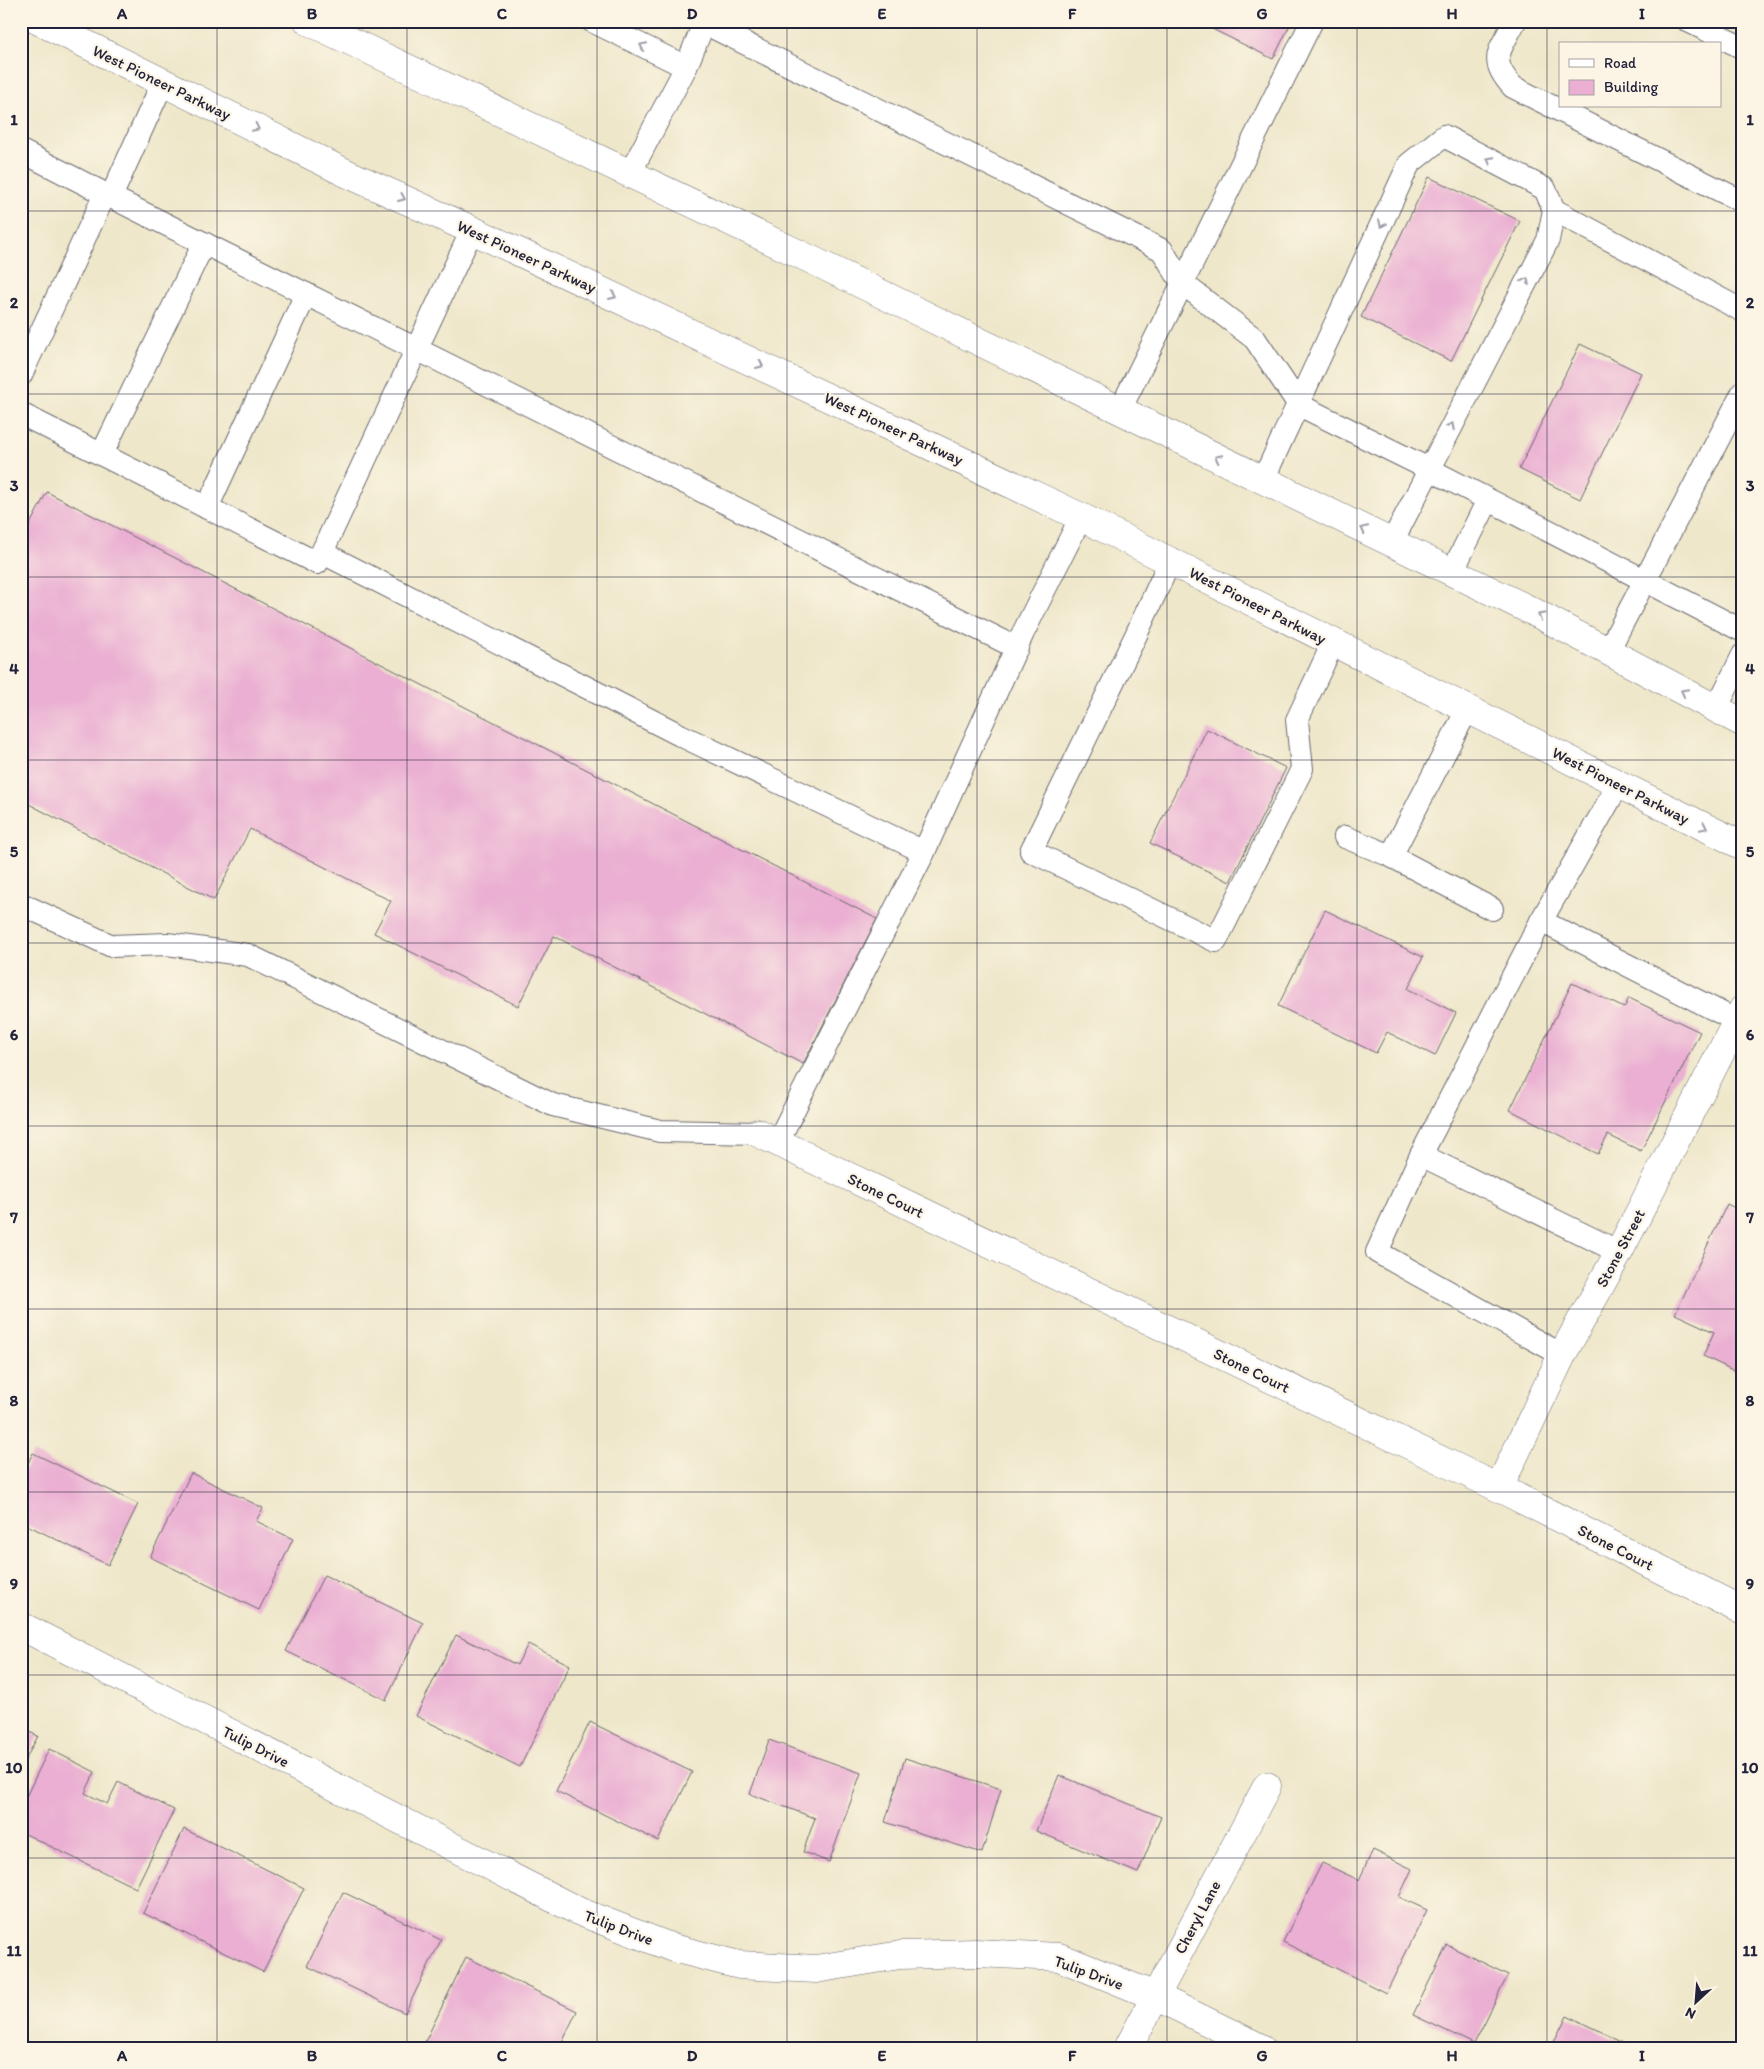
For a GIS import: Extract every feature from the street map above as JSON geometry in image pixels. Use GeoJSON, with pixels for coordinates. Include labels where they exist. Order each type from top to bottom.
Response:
{"type":"FeatureCollection","features":[{"type":"Feature","properties":{"kind":"main road","name":"West Pioneer Parkway"},"geometry":{"type":"LineString","coordinates":[[39,21],[346,173],[472,230],[1081,517],[1743,846]]}},
{"type":"Feature","properties":{"kind":"main road"},"geometry":{"type":"LineString","coordinates":[[308,21],[630,173],[1392,542],[1608,651],[1743,723]]}},
{"type":"Feature","properties":{"kind":"main road","name":"Stone Street"},"geometry":{"type":"LineString","coordinates":[[1499,1488],[1562,1356],[1619,1252],[1740,1015]]}},
{"type":"Feature","properties":{"kind":"main road","name":"Stone Court"},"geometry":{"type":"LineString","coordinates":[[768,1138],[1499,1488],[1743,1611]]}},
{"type":"Feature","properties":{"kind":"main road","name":"Tulip Drive"},"geometry":{"type":"LineString","coordinates":[[21,1626],[578,1911],[673,1948],[739,1965],[816,1969],[900,1956],[976,1953],[1059,1958],[1155,1996],[1261,2048]]}},
{"type":"Feature","properties":{"kind":"main road","name":"Cheryl Lane"},"geometry":{"type":"LineString","coordinates":[[1128,2048],[1267,1786]]}},
{"type":"Feature","properties":{"kind":"lane"},"geometry":{"type":"LineString","coordinates":[[592,21],[686,67]]}},
{"type":"Feature","properties":{"kind":"lane"},"geometry":{"type":"LineString","coordinates":[[1120,410],[1312,21]]}},
{"type":"Feature","properties":{"kind":"lane"},"geometry":{"type":"LineString","coordinates":[[1515,21],[1497,58],[1500,73],[1513,87],[1743,202]]}},
{"type":"Feature","properties":{"kind":"lane"},"geometry":{"type":"LineString","coordinates":[[1688,21],[1743,48]]}},
{"type":"Feature","properties":{"kind":"lane"},"geometry":{"type":"LineString","coordinates":[[630,173],[686,67],[705,22],[1162,250],[1182,283],[1255,339],[1299,405],[1429,469],[1743,631]]}},
{"type":"Feature","properties":{"kind":"lane"},"geometry":{"type":"LineString","coordinates":[[21,375],[162,82]]}},
{"type":"Feature","properties":{"kind":"lane"},"geometry":{"type":"LineString","coordinates":[[1263,480],[1410,164],[1444,136],[1545,189],[1554,210],[1548,240],[1392,542]]}},
{"type":"Feature","properties":{"kind":"lane"},"geometry":{"type":"LineString","coordinates":[[21,151],[1016,648]]}},
{"type":"Feature","properties":{"kind":"lane"},"geometry":{"type":"LineString","coordinates":[[1554,210],[1743,311]]}},
{"type":"Feature","properties":{"kind":"lane"},"geometry":{"type":"LineString","coordinates":[[21,414],[317,563],[472,230]]}},
{"type":"Feature","properties":{"kind":"lane"},"geometry":{"type":"LineString","coordinates":[[102,454],[204,244]]}},
{"type":"Feature","properties":{"kind":"lane"},"geometry":{"type":"LineString","coordinates":[[207,508],[306,294]]}},
{"type":"Feature","properties":{"kind":"lane"},"geometry":{"type":"LineString","coordinates":[[1608,651],[1743,392]]}},
{"type":"Feature","properties":{"kind":"lane"},"geometry":{"type":"LineString","coordinates":[[1452,572],[1488,500]]}},
{"type":"Feature","properties":{"kind":"lane"},"geometry":{"type":"LineString","coordinates":[[21,904],[112,946],[167,944],[248,955],[553,1106],[660,1131],[768,1138],[924,852],[1016,648],[1081,517]]}},
{"type":"Feature","properties":{"kind":"lane"},"geometry":{"type":"LineString","coordinates":[[323,552],[680,734],[924,852]]}},
{"type":"Feature","properties":{"kind":"lane"},"geometry":{"type":"LineString","coordinates":[[1170,561],[1031,851],[1216,941],[1302,769],[1297,720],[1332,643]]}},
{"type":"Feature","properties":{"kind":"lane"},"geometry":{"type":"LineString","coordinates":[[1716,709],[1743,655]]}},
{"type":"Feature","properties":{"kind":"lane"},"geometry":{"type":"LineString","coordinates":[[1391,856],[1467,710]]}},
{"type":"Feature","properties":{"kind":"lane"},"geometry":{"type":"LineString","coordinates":[[1562,1356],[1377,1252],[1421,1155],[1541,921],[1618,785]]}},
{"type":"Feature","properties":{"kind":"lane"},"geometry":{"type":"LineString","coordinates":[[1345,837],[1391,856],[1492,910]]}},
{"type":"Feature","properties":{"kind":"lane"},"geometry":{"type":"LineString","coordinates":[[1541,921],[1740,1015]]}},
{"type":"Feature","properties":{"kind":"lane"},"geometry":{"type":"LineString","coordinates":[[1421,1155],[1619,1252]]}},
{"type":"Feature","properties":{"kind":"building"},"geometry":{"type":"Polygon","coordinates":[[[1196,21],[1292,21],[1273,59],[1196,21]]]}},
{"type":"Feature","properties":{"kind":"building"},"geometry":{"type":"Polygon","coordinates":[[[1429,177],[1520,221],[1451,361],[1361,317],[1429,177]]]}},
{"type":"Feature","properties":{"kind":"building"},"geometry":{"type":"Polygon","coordinates":[[[1580,344],[1641,373],[1580,499],[1519,469],[1580,344]]]}},
{"type":"Feature","properties":{"kind":"building"},"geometry":{"type":"Polygon","coordinates":[[[47,492],[877,919],[803,1064],[554,936],[518,1006],[374,933],[391,901],[250,829],[214,900],[21,800],[21,541],[47,492]]]}},
{"type":"Feature","properties":{"kind":"building"},"geometry":{"type":"Polygon","coordinates":[[[1207,729],[1286,768],[1230,882],[1150,843],[1207,729]]]}},
{"type":"Feature","properties":{"kind":"building"},"geometry":{"type":"Polygon","coordinates":[[[1325,910],[1423,957],[1408,989],[1456,1013],[1435,1056],[1387,1032],[1376,1053],[1278,1006],[1325,910]]]}},
{"type":"Feature","properties":{"kind":"building"},"geometry":{"type":"Polygon","coordinates":[[[1572,983],[1624,1008],[1629,998],[1700,1032],[1641,1151],[1608,1135],[1598,1154],[1510,1110],[1572,983]]]}},
{"type":"Feature","properties":{"kind":"building"},"geometry":{"type":"Polygon","coordinates":[[[1727,1204],[1743,1212],[1743,1375],[1703,1356],[1714,1332],[1675,1314],[1727,1204]]]}},
{"type":"Feature","properties":{"kind":"building"},"geometry":{"type":"Polygon","coordinates":[[[33,1453],[138,1504],[108,1565],[21,1522],[21,1477],[33,1453]]]}},
{"type":"Feature","properties":{"kind":"building"},"geometry":{"type":"Polygon","coordinates":[[[191,1473],[263,1508],[256,1521],[293,1539],[259,1610],[150,1557],[191,1473]]]}},
{"type":"Feature","properties":{"kind":"building"},"geometry":{"type":"Polygon","coordinates":[[[324,1575],[423,1623],[386,1700],[286,1651],[324,1575]]]}},
{"type":"Feature","properties":{"kind":"building"},"geometry":{"type":"Polygon","coordinates":[[[456,1635],[517,1665],[528,1644],[570,1665],[520,1767],[416,1716],[456,1635]]]}},
{"type":"Feature","properties":{"kind":"building"},"geometry":{"type":"Polygon","coordinates":[[[590,1722],[692,1772],[658,1841],[556,1791],[590,1722]]]}},
{"type":"Feature","properties":{"kind":"building"},"geometry":{"type":"Polygon","coordinates":[[[21,1728],[38,1736],[21,1768],[21,1728]]]}},
{"type":"Feature","properties":{"kind":"building"},"geometry":{"type":"Polygon","coordinates":[[[769,1740],[861,1773],[829,1862],[803,1852],[815,1818],[750,1794],[769,1740]]]}},
{"type":"Feature","properties":{"kind":"building"},"geometry":{"type":"Polygon","coordinates":[[[49,1749],[95,1772],[85,1793],[107,1804],[118,1782],[174,1810],[136,1888],[21,1832],[21,1807],[49,1749]]]}},
{"type":"Feature","properties":{"kind":"building"},"geometry":{"type":"Polygon","coordinates":[[[905,1758],[1001,1789],[982,1853],[885,1822],[905,1758]]]}},
{"type":"Feature","properties":{"kind":"building"},"geometry":{"type":"Polygon","coordinates":[[[1059,1775],[1161,1817],[1138,1873],[1036,1831],[1059,1775]]]}},
{"type":"Feature","properties":{"kind":"building"},"geometry":{"type":"Polygon","coordinates":[[[184,1829],[304,1888],[263,1972],[143,1913],[184,1829]]]}},
{"type":"Feature","properties":{"kind":"building"},"geometry":{"type":"Polygon","coordinates":[[[1373,1850],[1412,1869],[1399,1897],[1427,1910],[1386,1993],[1283,1942],[1322,1863],[1359,1880],[1373,1850]]]}},
{"type":"Feature","properties":{"kind":"building"},"geometry":{"type":"Polygon","coordinates":[[[343,1892],[441,1940],[405,2013],[307,1966],[343,1892]]]}},
{"type":"Feature","properties":{"kind":"building"},"geometry":{"type":"Polygon","coordinates":[[[1447,1945],[1508,1975],[1474,2044],[1413,2015],[1447,1945]]]}},
{"type":"Feature","properties":{"kind":"building"},"geometry":{"type":"Polygon","coordinates":[[[466,1957],[577,2011],[559,2048],[422,2048],[466,1957]]]}},
{"type":"Feature","properties":{"kind":"building"},"geometry":{"type":"Polygon","coordinates":[[[1567,2015],[1635,2048],[1551,2048],[1567,2015]]]}},
{"type":"Feature","properties":{"kind":"building"},"geometry":{"type":"Polygon","coordinates":[[[21,2039],[38,2048],[21,2048],[21,2039]]]}}]}
